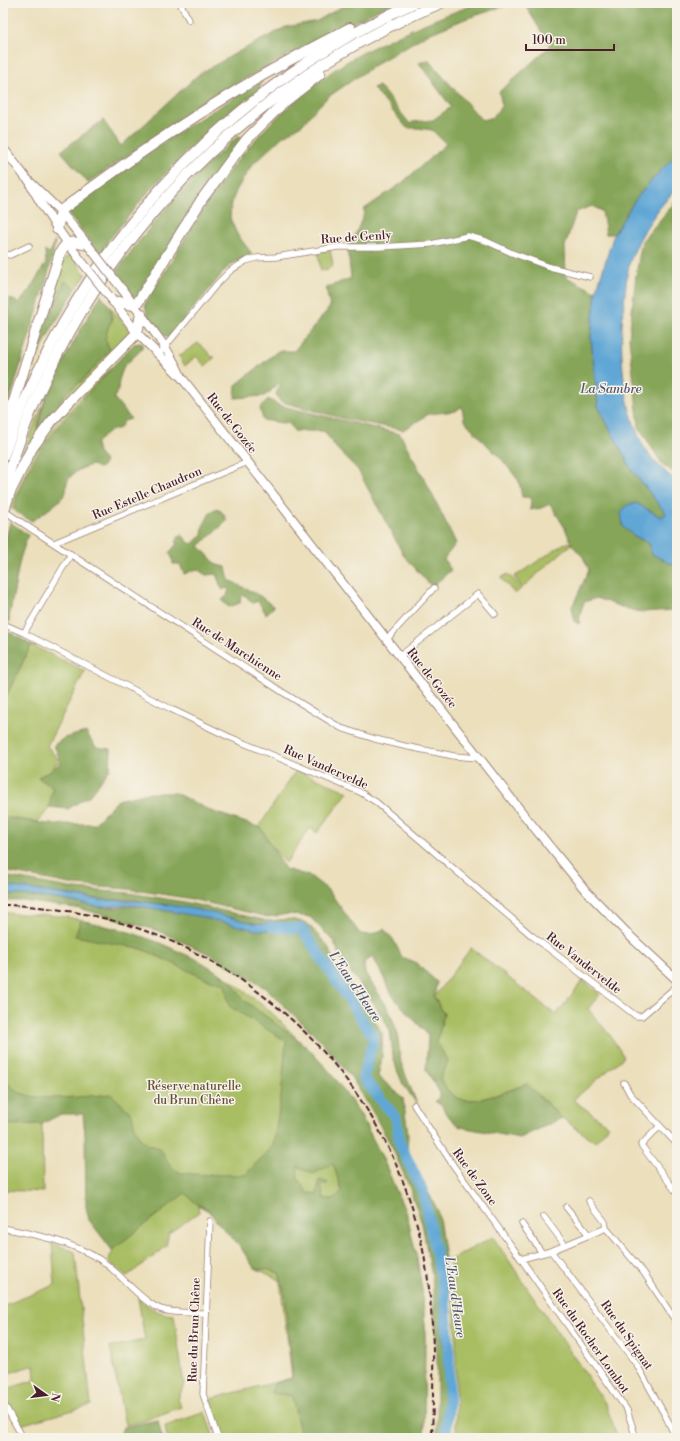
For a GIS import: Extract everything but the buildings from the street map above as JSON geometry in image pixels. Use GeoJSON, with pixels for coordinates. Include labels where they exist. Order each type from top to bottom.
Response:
{"type":"FeatureCollection","features":[{"type":"Feature","properties":{"kind":"highway"},"geometry":{"type":"LineString","coordinates":[[3,457],[12,430],[31,385],[77,298],[111,250],[149,201],[187,160],[227,122],[270,88],[314,58],[389,14],[414,3]]}},
{"type":"Feature","properties":{"kind":"highway"},"geometry":{"type":"LineString","coordinates":[[3,493],[22,434],[62,346],[86,306],[124,249],[181,181],[235,130],[276,96],[322,65],[354,46],[395,24],[442,3]]}},
{"type":"Feature","properties":{"kind":"highway"},"geometry":{"type":"LineString","coordinates":[[57,229],[63,209],[135,156],[235,91],[372,17],[389,14]]}},
{"type":"Feature","properties":{"kind":"highway"},"geometry":{"type":"LineString","coordinates":[[113,302],[134,305],[138,302],[202,199],[247,139],[283,103],[329,68],[354,46]]}},
{"type":"Feature","properties":{"kind":"highway"},"geometry":{"type":"LineString","coordinates":[[3,436],[63,246],[67,243],[88,245]]}},
{"type":"Feature","properties":{"kind":"highway"},"geometry":{"type":"LineString","coordinates":[[3,511],[10,492],[29,454],[51,422],[137,333],[141,314]]}},
{"type":"Feature","properties":{"kind":"main road","name":"Rue de Gozée"},"geometry":{"type":"LineString","coordinates":[[3,148],[26,178],[42,206],[67,243],[137,333],[182,378],[479,758],[586,891],[626,933],[677,980]]}},
{"type":"Feature","properties":{"kind":"main road","name":"Rue de Gozée"},"geometry":{"type":"LineString","coordinates":[[26,178],[61,212],[88,245],[166,348],[182,378]]}},
{"type":"Feature","properties":{"kind":"street"},"geometry":{"type":"LineString","coordinates":[[180,3],[189,20]]}},
{"type":"Feature","properties":{"kind":"street","name":"Rue de Genly"},"geometry":{"type":"LineString","coordinates":[[159,354],[166,348],[216,285],[231,270],[246,261],[256,258],[276,257],[338,247],[379,247],[431,244],[468,236],[486,241],[512,253],[550,267],[590,277]]}},
{"type":"Feature","properties":{"kind":"street"},"geometry":{"type":"LineString","coordinates":[[3,254],[10,255],[29,246]]}},
{"type":"Feature","properties":{"kind":"street","name":"Rue Estelle Chaudron"},"geometry":{"type":"LineString","coordinates":[[54,543],[248,462]]}},
{"type":"Feature","properties":{"kind":"street","name":"Rue de Marchienne"},"geometry":{"type":"LineString","coordinates":[[3,511],[284,693],[341,728],[404,746],[454,756],[479,758]]}},
{"type":"Feature","properties":{"kind":"street"},"geometry":{"type":"LineString","coordinates":[[24,633],[71,554]]}},
{"type":"Feature","properties":{"kind":"street"},"geometry":{"type":"LineString","coordinates":[[387,640],[434,588]]}},
{"type":"Feature","properties":{"kind":"street"},"geometry":{"type":"LineString","coordinates":[[400,656],[478,594],[495,614]]}},
{"type":"Feature","properties":{"kind":"street","name":"Rue Vandervelde"},"geometry":{"type":"LineString","coordinates":[[3,624],[24,633],[171,709],[227,736],[360,792],[390,814],[531,935],[636,1016],[642,1016],[677,986]]}},
{"type":"Feature","properties":{"kind":"street"},"geometry":{"type":"LineString","coordinates":[[624,1083],[630,1094],[677,1144]]}},
{"type":"Feature","properties":{"kind":"street","name":"Rue de Zone"},"geometry":{"type":"LineString","coordinates":[[414,1105],[453,1165],[521,1259]]}},
{"type":"Feature","properties":{"kind":"street"},"geometry":{"type":"LineString","coordinates":[[660,1126],[641,1145],[677,1193]]}},
{"type":"Feature","properties":{"kind":"street"},"geometry":{"type":"LineString","coordinates":[[590,1201],[605,1222],[606,1228],[644,1274],[677,1323]]}},
{"type":"Feature","properties":{"kind":"street"},"geometry":{"type":"LineString","coordinates":[[566,1207],[589,1235]]}},
{"type":"Feature","properties":{"kind":"street"},"geometry":{"type":"LineString","coordinates":[[544,1216],[565,1245]]}},
{"type":"Feature","properties":{"kind":"street","name":"Rue du Brun Chêne"},"geometry":{"type":"LineString","coordinates":[[210,1220],[203,1394],[218,1438]]}},
{"type":"Feature","properties":{"kind":"street"},"geometry":{"type":"LineString","coordinates":[[522,1224],[542,1253]]}},
{"type":"Feature","properties":{"kind":"street"},"geometry":{"type":"LineString","coordinates":[[3,1228],[46,1237],[74,1247],[98,1258],[118,1273],[142,1297],[158,1308],[206,1313]]}},
{"type":"Feature","properties":{"kind":"street"},"geometry":{"type":"LineString","coordinates":[[521,1259],[550,1251],[606,1228]]}},
{"type":"Feature","properties":{"kind":"street","name":"Rue du Spignat"},"geometry":{"type":"LineString","coordinates":[[550,1251],[637,1365],[676,1438]]}},
{"type":"Feature","properties":{"kind":"street","name":"Rue du Rocher Lombot"},"geometry":{"type":"LineString","coordinates":[[521,1259],[626,1410],[636,1438]]}},
{"type":"Feature","properties":{"kind":"street"},"geometry":{"type":"LineString","coordinates":[[3,1402],[23,1438]]}},
{"type":"Feature","properties":{"kind":"green space"},"geometry":{"type":"Polygon","coordinates":[[[348,3],[392,3],[302,48],[245,79],[141,146],[88,183],[61,151],[103,120],[121,146],[199,74],[286,27],[317,21],[348,3]]]}},
{"type":"Feature","properties":{"kind":"green space"},"geometry":{"type":"Polygon","coordinates":[[[479,3],[514,3],[465,19],[426,35],[379,62],[328,97],[303,124],[282,137],[252,165],[237,189],[231,204],[230,218],[237,234],[252,254],[232,264],[226,269],[169,338],[160,333],[147,314],[145,304],[221,182],[259,135],[291,104],[325,76],[343,64],[405,32],[479,3]]]}},
{"type":"Feature","properties":{"kind":"green space"},"geometry":{"type":"Polygon","coordinates":[[[524,3],[677,3],[677,155],[661,170],[635,200],[614,234],[606,234],[602,211],[592,206],[576,212],[565,246],[566,277],[596,292],[591,337],[598,406],[631,469],[666,514],[661,517],[636,503],[633,535],[650,544],[669,563],[677,564],[677,610],[641,612],[624,608],[597,598],[584,602],[580,614],[579,624],[575,622],[572,607],[589,570],[583,557],[572,545],[565,528],[550,504],[541,508],[530,510],[531,500],[528,497],[522,497],[519,481],[503,461],[464,420],[462,406],[456,411],[429,414],[403,430],[346,419],[286,403],[279,400],[276,394],[280,385],[278,383],[269,393],[264,396],[235,398],[236,385],[278,351],[294,351],[330,307],[326,288],[351,278],[348,251],[365,212],[363,210],[402,183],[446,144],[432,130],[407,128],[373,88],[379,86],[410,124],[413,122],[433,120],[451,107],[419,63],[428,60],[482,120],[493,117],[502,105],[499,92],[550,46],[524,3]]]}},
{"type":"Feature","properties":{"kind":"green space"},"geometry":{"type":"Polygon","coordinates":[[[262,81],[260,89],[196,142],[149,191],[109,240],[100,254],[68,214],[71,209],[102,185],[186,127],[262,81]]]}},
{"type":"Feature","properties":{"kind":"green space"},"geometry":{"type":"Polygon","coordinates":[[[238,136],[244,140],[135,299],[115,273],[143,236],[188,184],[238,136]]]}},
{"type":"Feature","properties":{"kind":"green space"},"geometry":{"type":"Polygon","coordinates":[[[677,200],[677,475],[662,464],[639,427],[629,338],[636,275],[642,241],[677,200]]]}},
{"type":"Feature","properties":{"kind":"green space"},"geometry":{"type":"Polygon","coordinates":[[[55,240],[46,282],[3,422],[3,314],[9,309],[10,298],[19,303],[28,292],[46,263],[45,251],[50,253],[55,240]]]}},
{"type":"Feature","properties":{"kind":"green space"},"geometry":{"type":"Polygon","coordinates":[[[330,250],[333,264],[332,267],[328,268],[328,270],[321,271],[318,253],[330,250]]]}},
{"type":"Feature","properties":{"kind":"green space"},"geometry":{"type":"Polygon","coordinates":[[[70,254],[86,275],[76,289],[65,282],[32,359],[33,365],[23,389],[22,387],[62,261],[70,254]]]}},
{"type":"Feature","properties":{"kind":"green space"},"geometry":{"type":"Polygon","coordinates":[[[65,281],[76,289],[53,326],[33,365],[32,359],[65,281]]]}},
{"type":"Feature","properties":{"kind":"green space"},"geometry":{"type":"Polygon","coordinates":[[[101,295],[111,308],[112,321],[109,325],[105,339],[110,350],[84,379],[66,393],[37,430],[46,397],[55,377],[101,295]]]}},
{"type":"Feature","properties":{"kind":"green space"},"geometry":{"type":"Polygon","coordinates":[[[111,308],[131,332],[16,469],[46,397],[37,429],[66,393],[84,379],[105,339],[109,325],[112,321],[111,308]]]}},
{"type":"Feature","properties":{"kind":"green space"},"geometry":{"type":"Polygon","coordinates":[[[198,343],[212,357],[215,357],[205,366],[196,356],[185,366],[179,356],[198,343]]]}},
{"type":"Feature","properties":{"kind":"green space"},"geometry":{"type":"Polygon","coordinates":[[[134,344],[143,344],[141,350],[124,366],[119,380],[118,390],[114,398],[131,419],[124,421],[120,428],[110,431],[96,443],[98,453],[105,461],[102,467],[98,468],[93,465],[82,468],[75,473],[67,482],[66,493],[62,498],[50,509],[32,521],[16,512],[14,509],[21,487],[32,465],[45,445],[60,425],[126,352],[134,344]]]}},
{"type":"Feature","properties":{"kind":"green space"},"geometry":{"type":"Polygon","coordinates":[[[121,358],[68,416],[44,447],[25,481],[14,509],[11,509],[27,469],[43,442],[74,404],[121,358]]]}},
{"type":"Feature","properties":{"kind":"green space"},"geometry":{"type":"Polygon","coordinates":[[[268,399],[279,405],[290,408],[400,434],[456,543],[444,559],[451,570],[432,587],[404,556],[358,470],[337,449],[324,431],[294,431],[290,424],[263,420],[260,408],[268,399]]]}},
{"type":"Feature","properties":{"kind":"green space"},"geometry":{"type":"Polygon","coordinates":[[[215,509],[222,512],[227,521],[199,546],[217,565],[226,567],[229,580],[260,596],[274,607],[266,614],[258,601],[253,603],[243,595],[241,595],[240,603],[229,607],[224,603],[222,600],[227,596],[229,589],[226,588],[223,590],[216,574],[206,575],[197,569],[184,574],[180,564],[173,564],[172,557],[169,553],[176,545],[178,536],[182,535],[192,544],[202,535],[203,526],[210,513],[215,509]]]}},
{"type":"Feature","properties":{"kind":"green space"},"geometry":{"type":"Polygon","coordinates":[[[10,522],[28,535],[20,559],[9,618],[10,622],[3,619],[3,551],[10,522]]]}},
{"type":"Feature","properties":{"kind":"green space"},"geometry":{"type":"Polygon","coordinates":[[[569,542],[571,544],[515,594],[501,578],[508,574],[520,587],[521,586],[514,577],[565,543],[566,544],[569,542]]]}},
{"type":"Feature","properties":{"kind":"green space"},"geometry":{"type":"Polygon","coordinates":[[[3,630],[15,635],[31,645],[3,703],[3,630]]]}},
{"type":"Feature","properties":{"kind":"green space"},"geometry":{"type":"Polygon","coordinates":[[[31,645],[85,671],[47,746],[59,760],[50,772],[38,777],[53,788],[50,807],[38,822],[3,817],[3,703],[31,645]]]}},
{"type":"Feature","properties":{"kind":"green space"},"geometry":{"type":"Polygon","coordinates":[[[86,732],[96,747],[111,749],[110,769],[90,795],[68,809],[49,807],[53,788],[38,777],[50,772],[61,762],[54,745],[64,738],[86,732]]]}},
{"type":"Feature","properties":{"kind":"green space"},"geometry":{"type":"Polygon","coordinates":[[[296,770],[348,792],[317,833],[310,828],[286,863],[257,830],[296,770]]]}},
{"type":"Feature","properties":{"kind":"green space"},"geometry":{"type":"Polygon","coordinates":[[[148,793],[175,793],[211,811],[261,828],[285,869],[310,876],[328,890],[360,934],[370,935],[384,929],[393,939],[402,957],[415,962],[437,982],[434,997],[444,1014],[437,1042],[448,1062],[440,1078],[446,1089],[453,1095],[463,1100],[481,1099],[527,1084],[562,1118],[520,1138],[460,1127],[446,1114],[442,1106],[435,1101],[439,1097],[439,1091],[426,1070],[428,1035],[394,998],[373,957],[364,962],[365,973],[388,1008],[397,1031],[401,1063],[417,1104],[403,1084],[397,1070],[393,1056],[390,1030],[372,1000],[342,961],[334,942],[310,917],[289,914],[268,917],[187,898],[128,889],[75,885],[3,871],[3,817],[47,824],[94,824],[118,800],[148,793]]]}},
{"type":"Feature","properties":{"kind":"green space"},"geometry":{"type":"Polygon","coordinates":[[[3,876],[75,889],[128,893],[184,902],[268,921],[290,919],[307,923],[327,945],[336,966],[366,1005],[382,1033],[382,1058],[378,1076],[403,1098],[408,1133],[407,1152],[438,1211],[445,1258],[440,1297],[445,1378],[443,1438],[437,1438],[437,1353],[432,1276],[422,1224],[409,1186],[391,1145],[351,1077],[317,1037],[265,988],[209,954],[156,930],[82,909],[22,901],[3,901],[3,893],[45,897],[105,908],[160,905],[135,900],[105,900],[3,886],[3,876]]]}},
{"type":"Feature","properties":{"kind":"green space","name":"Réserve naturelle du Brun Chêne"},"geometry":{"type":"Polygon","coordinates":[[[3,913],[62,916],[81,920],[132,933],[160,943],[200,962],[230,980],[271,1012],[329,1071],[359,1112],[382,1157],[407,1216],[417,1259],[422,1290],[425,1326],[424,1438],[221,1438],[210,1399],[292,1378],[280,1280],[255,1268],[239,1245],[218,1221],[208,1211],[198,1205],[199,1212],[169,1233],[166,1246],[161,1251],[127,1276],[107,1261],[113,1252],[113,1248],[84,1112],[46,1110],[42,1125],[43,1192],[3,1190],[3,913]]]}},
{"type":"Feature","properties":{"kind":"green space"},"geometry":{"type":"Polygon","coordinates":[[[81,920],[132,933],[160,943],[200,961],[230,980],[244,1000],[306,1046],[329,1071],[359,1112],[382,1157],[407,1216],[417,1259],[422,1290],[425,1326],[424,1438],[301,1438],[292,1396],[271,1393],[274,1384],[292,1378],[285,1296],[279,1273],[254,1268],[240,1246],[217,1222],[208,1209],[197,1204],[185,1193],[112,1250],[89,1220],[86,1207],[85,1135],[83,1114],[61,1114],[42,1124],[3,1125],[3,1077],[16,1090],[29,1096],[65,1098],[111,1094],[132,1114],[135,1128],[140,1139],[149,1145],[160,1148],[170,1165],[179,1172],[245,1175],[273,1146],[281,1097],[286,1041],[229,1006],[225,984],[206,979],[142,949],[75,936],[81,920]],[[333,1164],[313,1174],[297,1166],[298,1179],[308,1193],[317,1194],[319,1180],[328,1183],[321,1186],[324,1199],[334,1199],[342,1191],[333,1164]]]}},
{"type":"Feature","properties":{"kind":"green space"},"geometry":{"type":"Polygon","coordinates":[[[471,948],[556,1015],[583,980],[600,994],[588,1009],[610,1035],[624,1057],[573,1100],[609,1126],[595,1142],[562,1118],[527,1084],[481,1099],[472,1100],[463,1100],[455,1097],[445,1086],[440,1078],[448,1062],[437,1042],[444,1014],[434,997],[471,948]]]}},
{"type":"Feature","properties":{"kind":"green space"},"geometry":{"type":"Polygon","coordinates":[[[493,1237],[605,1403],[618,1438],[456,1438],[456,1336],[450,1260],[493,1237]]]}},
{"type":"Feature","properties":{"kind":"green space"},"geometry":{"type":"Polygon","coordinates":[[[52,1243],[75,1252],[91,1405],[20,1425],[3,1395],[3,1390],[35,1380],[34,1365],[3,1375],[3,1306],[55,1285],[52,1243]]]}},
{"type":"Feature","properties":{"kind":"green space"},"geometry":{"type":"Polygon","coordinates":[[[138,1298],[154,1310],[174,1315],[184,1385],[178,1399],[181,1407],[143,1421],[125,1425],[110,1347],[145,1340],[138,1298]]]}},
{"type":"Feature","properties":{"kind":"green space"},"geometry":{"type":"Polygon","coordinates":[[[205,1412],[214,1438],[167,1438],[165,1426],[205,1412]]]}},
{"type":"Feature","properties":{"kind":"green space"},"geometry":{"type":"Polygon","coordinates":[[[158,1420],[162,1438],[119,1438],[123,1427],[158,1420]]]}},
{"type":"Feature","properties":{"kind":"water","name":"La Sambre"},"geometry":{"type":"Polygon","coordinates":[[[677,155],[677,188],[650,221],[635,249],[630,263],[626,281],[623,313],[622,351],[626,390],[635,427],[642,444],[645,450],[658,465],[677,482],[677,564],[669,563],[650,553],[650,544],[633,535],[623,527],[621,512],[627,505],[636,503],[661,517],[666,514],[631,469],[598,406],[591,337],[596,292],[614,234],[635,200],[661,170],[677,155]]]}},
{"type":"Feature","properties":{"kind":"water"},"geometry":{"type":"Polygon","coordinates":[[[3,886],[100,900],[135,901],[171,905],[205,911],[254,923],[287,925],[287,931],[255,930],[197,916],[133,905],[99,907],[57,899],[3,893],[3,886]]]}},
{"type":"Feature","properties":{"kind":"waterway","name":"L'Eau d'Heure"},"geometry":{"type":"LineString","coordinates":[[272,927],[302,929],[374,1038],[363,1078],[396,1118],[400,1144],[423,1192],[444,1290],[449,1347],[449,1396],[446,1438]]}},
{"type":"Feature","properties":{"kind":"railway"},"geometry":{"type":"LineString","coordinates":[[3,905],[32,906],[61,910],[122,923],[181,946],[235,976],[285,1013],[328,1057],[365,1107],[395,1162],[416,1221],[423,1248],[432,1329],[432,1438]]}}]}
